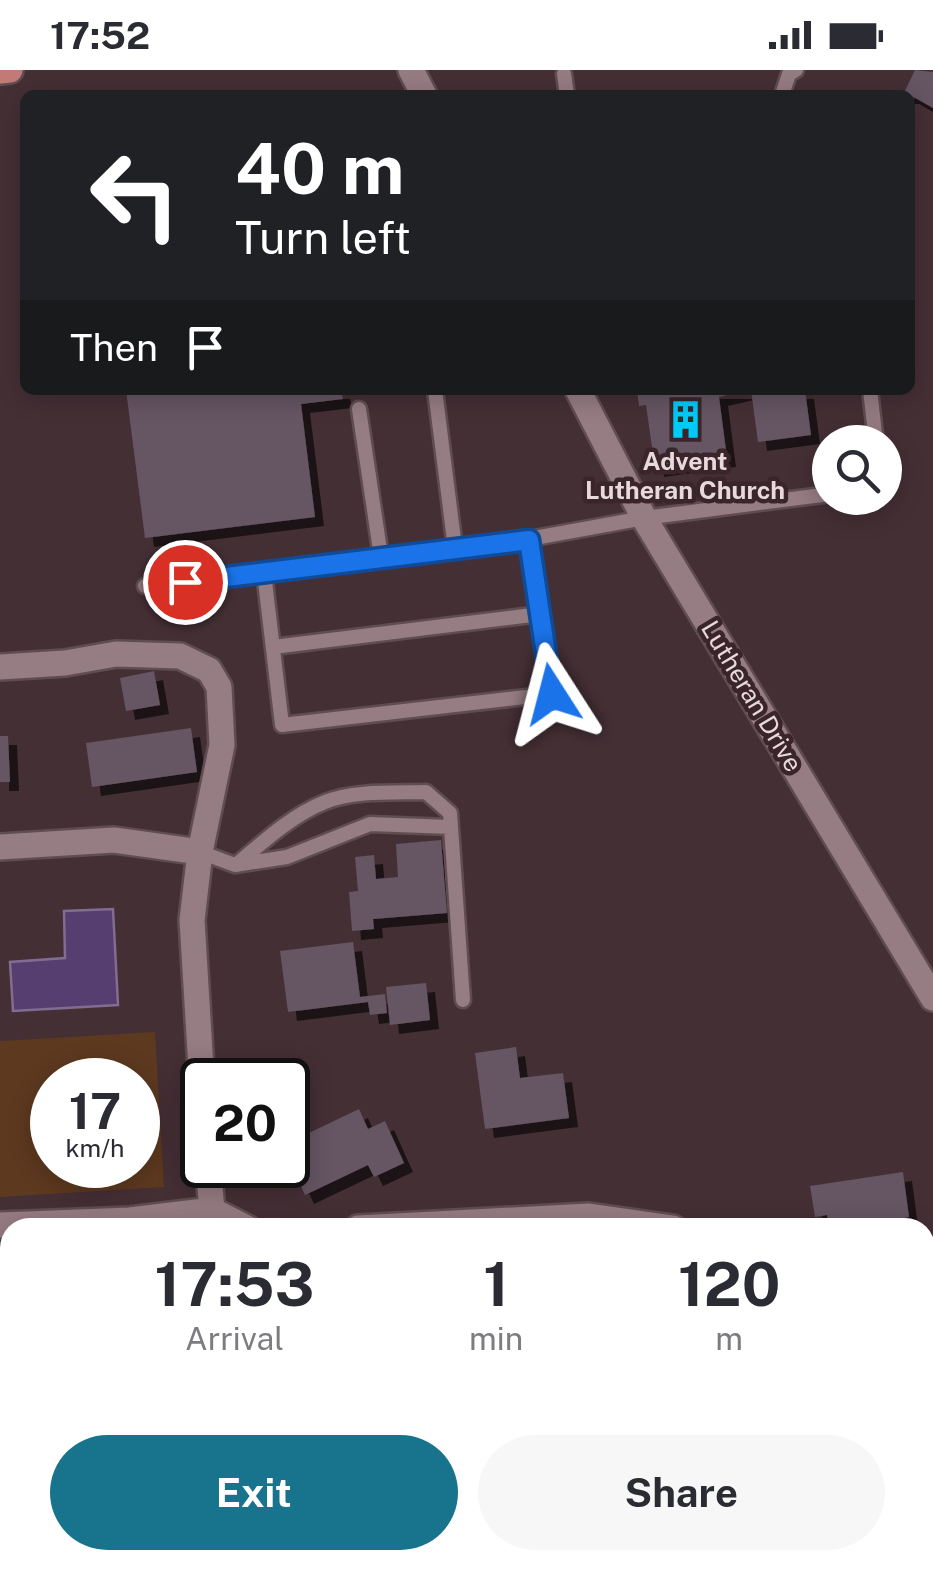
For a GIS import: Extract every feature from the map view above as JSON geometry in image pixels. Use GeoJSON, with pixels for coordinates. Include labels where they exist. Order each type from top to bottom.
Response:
{"type":"FeatureCollection","features":[{"type":"Feature","properties":{"kind":"main road"},"geometry":{"type":"LineString","coordinates":[[0,71],[10,70]]}},
{"type":"Feature","properties":{"kind":"street","name":"Lutheran Drive"},"geometry":{"type":"LineString","coordinates":[[581,395],[644,518],[930,986]]}},
{"type":"Feature","properties":{"kind":"street"},"geometry":{"type":"LineString","coordinates":[[0,667],[64,663],[116,654],[180,656],[209,670],[218,687],[222,745],[200,852],[192,920],[200,1058]]}},
{"type":"Feature","properties":{"kind":"street"},"geometry":{"type":"LineString","coordinates":[[0,848],[114,840],[200,852]]}},
{"type":"Feature","properties":{"kind":"street"},"geometry":{"type":"LineString","coordinates":[[210,1188],[212,1210]]}},
{"type":"Feature","properties":{"kind":"street"},"geometry":{"type":"LineString","coordinates":[[146,1218],[212,1210],[227,1218]]}},
{"type":"Feature","properties":{"kind":"street"},"geometry":{"type":"LineString","coordinates":[[551,1218],[604,1218]]}},
{"type":"Feature","properties":{"kind":"lane"},"geometry":{"type":"LineString","coordinates":[[564,74],[566,90]]}},
{"type":"Feature","properties":{"kind":"lane"},"geometry":{"type":"LineString","coordinates":[[436,395],[455,548]]}},
{"type":"Feature","properties":{"kind":"lane"},"geometry":{"type":"LineString","coordinates":[[871,395],[874,425]]}},
{"type":"Feature","properties":{"kind":"lane"},"geometry":{"type":"LineString","coordinates":[[360,409],[381,558]]}},
{"type":"Feature","properties":{"kind":"lane"},"geometry":{"type":"LineString","coordinates":[[145,586],[529,540],[644,518],[812,496]]}},
{"type":"Feature","properties":{"kind":"lane"},"geometry":{"type":"LineString","coordinates":[[264,573],[282,725],[552,694],[529,540]]}},
{"type":"Feature","properties":{"kind":"lane"},"geometry":{"type":"LineString","coordinates":[[273,646],[540,614]]}},
{"type":"Feature","properties":{"kind":"lane"},"geometry":{"type":"LineString","coordinates":[[236,865],[275,832],[326,801],[426,792],[450,813],[463,1000]]}},
{"type":"Feature","properties":{"kind":"lane"},"geometry":{"type":"LineString","coordinates":[[200,852],[236,865],[287,857],[370,824],[450,827]]}},
{"type":"Feature","properties":{"kind":"shaded area"},"geometry":{"type":"Polygon","coordinates":[[[113,909],[118,1005],[13,1011],[10,962],[65,958],[64,911],[113,909]]]}},
{"type":"Feature","properties":{"kind":"shaded area"},"geometry":{"type":"Polygon","coordinates":[[[155,1032],[157,1058],[30,1058],[30,1188],[148,1188],[0,1197],[0,1041],[155,1032]]]}},
{"type":"Feature","properties":{"kind":"shaded area"},"geometry":{"type":"Polygon","coordinates":[[[160,1118],[164,1187],[160,1187],[160,1118]]]}},
{"type":"Feature","properties":{"kind":"building"},"geometry":{"type":"Polygon","coordinates":[[[915,70],[933,72],[933,108],[915,98],[915,90],[905,90],[915,70]]]}},
{"type":"Feature","properties":{"kind":"building"},"geometry":{"type":"Polygon","coordinates":[[[127,395],[342,395],[343,399],[301,404],[315,517],[145,538],[127,395]]]}},
{"type":"Feature","properties":{"kind":"building","name":"Advent Lutheran Church"},"geometry":{"type":"Polygon","coordinates":[[[638,395],[728,395],[719,397],[727,458],[655,468],[646,405],[639,406],[638,395]]]}},
{"type":"Feature","properties":{"kind":"building"},"geometry":{"type":"Polygon","coordinates":[[[752,395],[806,395],[811,435],[758,442],[752,395]]]}},
{"type":"Feature","properties":{"kind":"building"},"geometry":{"type":"Polygon","coordinates":[[[154,671],[160,705],[126,711],[120,678],[154,671]]]}},
{"type":"Feature","properties":{"kind":"building"},"geometry":{"type":"Polygon","coordinates":[[[191,728],[197,772],[92,787],[86,743],[191,728]]]}},
{"type":"Feature","properties":{"kind":"building"},"geometry":{"type":"Polygon","coordinates":[[[0,736],[8,736],[10,782],[0,782],[0,736]]]}},
{"type":"Feature","properties":{"kind":"building"},"geometry":{"type":"Polygon","coordinates":[[[441,840],[447,913],[373,919],[374,929],[352,931],[349,892],[358,891],[355,857],[374,855],[376,879],[398,877],[396,844],[441,840]]]}},
{"type":"Feature","properties":{"kind":"building"},"geometry":{"type":"Polygon","coordinates":[[[353,942],[360,997],[385,994],[387,1013],[370,1015],[368,1002],[288,1012],[280,951],[353,942]]]}},
{"type":"Feature","properties":{"kind":"building"},"geometry":{"type":"Polygon","coordinates":[[[426,983],[430,1020],[390,1025],[386,987],[426,983]]]}},
{"type":"Feature","properties":{"kind":"building"},"geometry":{"type":"Polygon","coordinates":[[[516,1047],[520,1078],[563,1073],[569,1118],[485,1129],[475,1053],[516,1047]]]}},
{"type":"Feature","properties":{"kind":"building"},"geometry":{"type":"Polygon","coordinates":[[[359,1109],[368,1129],[385,1121],[404,1163],[374,1177],[368,1165],[305,1195],[302,1188],[310,1188],[310,1132],[359,1109]]]}},
{"type":"Feature","properties":{"kind":"building"},"geometry":{"type":"Polygon","coordinates":[[[903,1172],[909,1217],[815,1217],[810,1186],[903,1172]]]}},
{"type":"Feature","properties":{"kind":"place","name":"Advent Lutheran Church"},"geometry":{"type":"Point","coordinates":[685,420]}},
{"type":"Feature","properties":{"kind":"route"},"geometry":{"type":"LineString","coordinates":[[185,582],[529,540],[552,694]]}}]}
